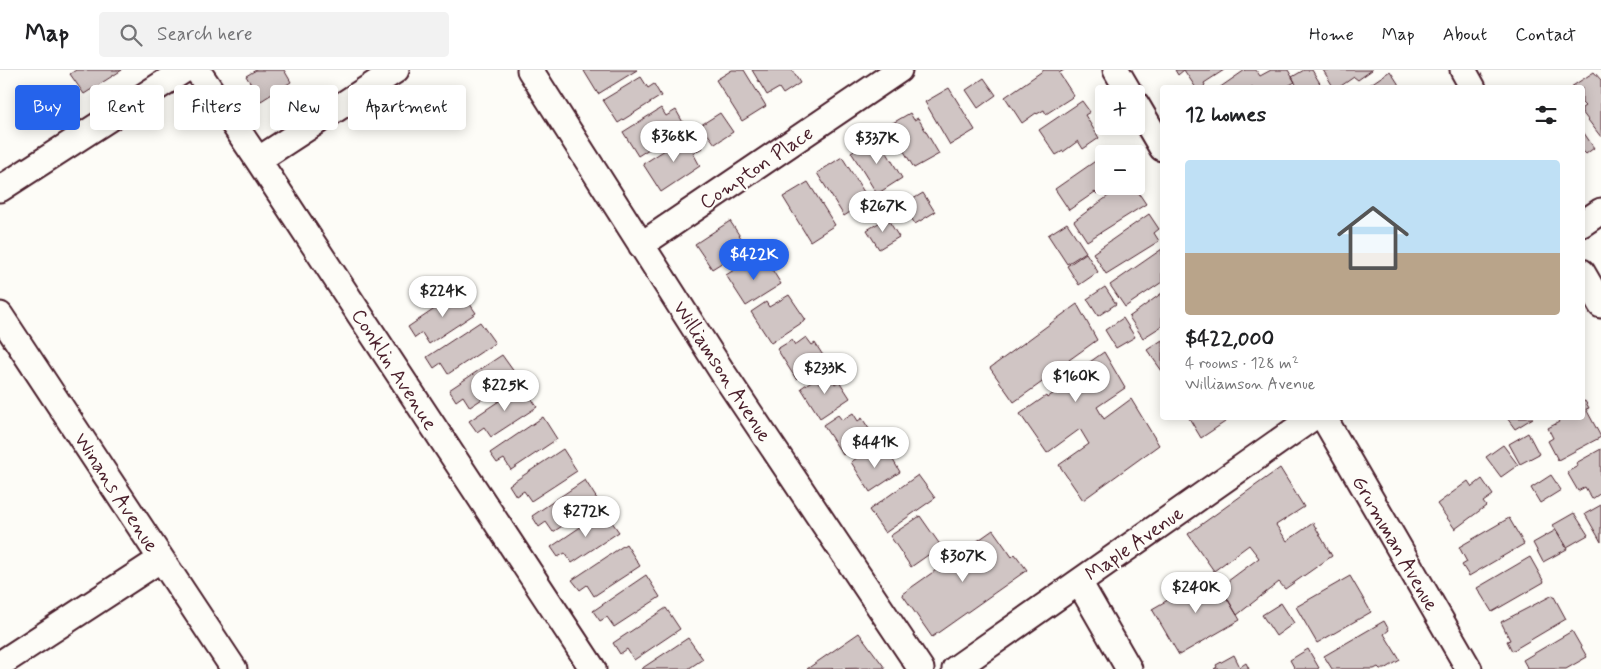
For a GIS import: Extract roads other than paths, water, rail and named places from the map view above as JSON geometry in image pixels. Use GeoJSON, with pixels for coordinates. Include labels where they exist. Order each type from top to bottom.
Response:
{"type":"FeatureCollection","features":[{"type":"Feature","properties":{"kind":"street"},"geometry":{"type":"LineString","coordinates":[[0,189],[184,70]]}},
{"type":"Feature","properties":{"kind":"street","name":"Conklin Avenue"},"geometry":{"type":"LineString","coordinates":[[197,70],[593,669]]}},
{"type":"Feature","properties":{"kind":"street"},"geometry":{"type":"LineString","coordinates":[[258,160],[396,70]]}},
{"type":"Feature","properties":{"kind":"street","name":"Williamson Avenue"},"geometry":{"type":"LineString","coordinates":[[530,70],[723,373],[921,669]]}},
{"type":"Feature","properties":{"kind":"street"},"geometry":{"type":"LineString","coordinates":[[1116,70],[1125,85]]}},
{"type":"Feature","properties":{"kind":"street"},"geometry":{"type":"LineString","coordinates":[[1463,70],[1471,85]]}},
{"type":"Feature","properties":{"kind":"street","name":"Compton Place"},"geometry":{"type":"LineString","coordinates":[[641,245],[898,71]]}},
{"type":"Feature","properties":{"kind":"street"},"geometry":{"type":"LineString","coordinates":[[1145,119],[1160,145]]}},
{"type":"Feature","properties":{"kind":"street"},"geometry":{"type":"LineString","coordinates":[[1585,222],[1601,211]]}},
{"type":"Feature","properties":{"kind":"street"},"geometry":{"type":"LineString","coordinates":[[1585,277],[1601,305]]}},
{"type":"Feature","properties":{"kind":"street","name":"Winans Avenue"},"geometry":{"type":"LineString","coordinates":[[0,315],[234,669]]}},
{"type":"Feature","properties":{"kind":"street","name":"Maple Avenue"},"geometry":{"type":"LineString","coordinates":[[955,669],[1309,420]]}},
{"type":"Feature","properties":{"kind":"street","name":"Grumman Avenue"},"geometry":{"type":"LineString","coordinates":[[1325,420],[1469,669]]}},
{"type":"Feature","properties":{"kind":"street"},"geometry":{"type":"LineString","coordinates":[[0,664],[161,559]]}},
{"type":"Feature","properties":{"kind":"street"},"geometry":{"type":"LineString","coordinates":[[1078,582],[1129,669]]}}]}
